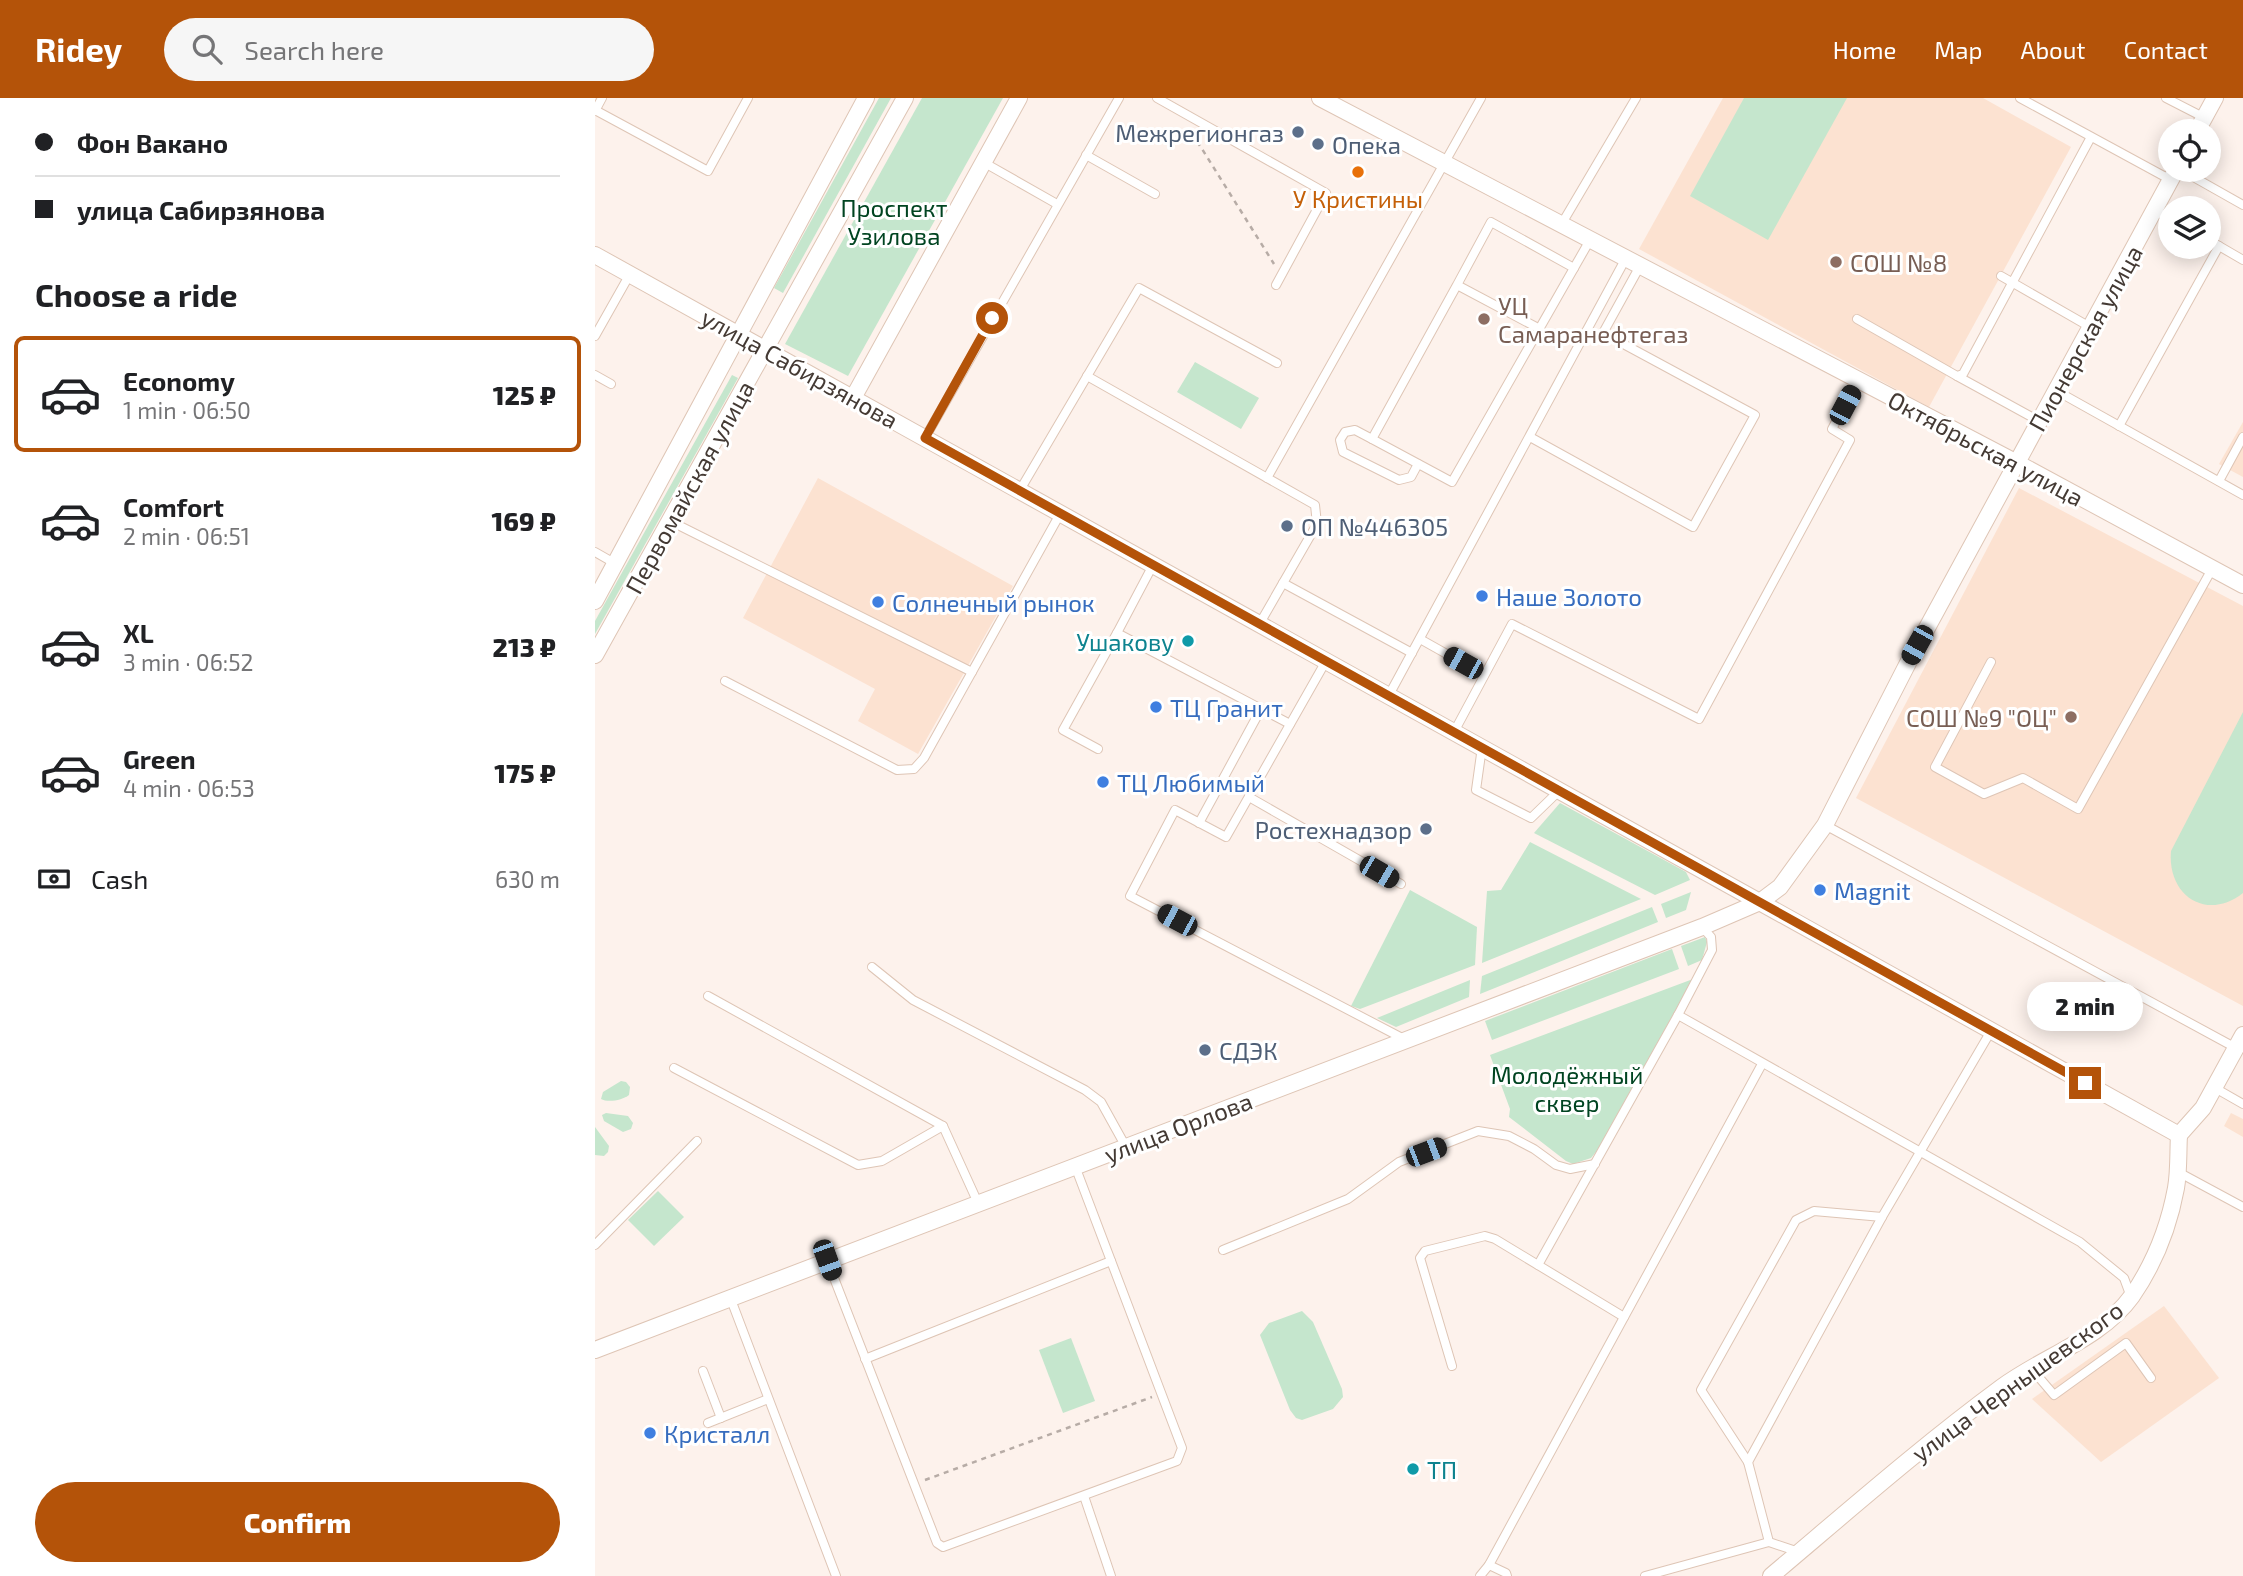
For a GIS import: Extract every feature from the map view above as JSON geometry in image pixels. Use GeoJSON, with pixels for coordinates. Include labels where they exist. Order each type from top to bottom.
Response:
{"type":"FeatureCollection","features":[{"type":"Feature","properties":{"kind":"street","name":"Первомайская улица"},"geometry":{"type":"LineString","coordinates":[[595,601],[866,98]]}},
{"type":"Feature","properties":{"kind":"street","name":"Первомайская улица"},"geometry":{"type":"LineString","coordinates":[[595,655],[905,98]]}},
{"type":"Feature","properties":{"kind":"street"},"geometry":{"type":"LineString","coordinates":[[853,398],[1019,98]]}},
{"type":"Feature","properties":{"kind":"street","name":"Октябрьская улица"},"geometry":{"type":"LineString","coordinates":[[1320,98],[2017,463],[2243,585]]}},
{"type":"Feature","properties":{"kind":"street"},"geometry":{"type":"LineString","coordinates":[[2204,119],[2215,98]]}},
{"type":"Feature","properties":{"kind":"street","name":"Пионерская улица"},"geometry":{"type":"LineString","coordinates":[[1760,902],[1780,887],[1825,825],[1909,661],[2171,182]]}},
{"type":"Feature","properties":{"kind":"street","name":"улица Сабирзянова"},"geometry":{"type":"LineString","coordinates":[[595,255],[2179,1135]]}},
{"type":"Feature","properties":{"kind":"street","name":"улица Орлова"},"geometry":{"type":"LineString","coordinates":[[595,1350],[1702,927],[1760,902]]}},
{"type":"Feature","properties":{"kind":"street"},"geometry":{"type":"LineString","coordinates":[[2179,1135],[2203,1108],[2240,1041]]}},
{"type":"Feature","properties":{"kind":"street","name":"улица Чернышевского"},"geometry":{"type":"LineString","coordinates":[[1771,1576],[1948,1426],[2031,1368],[2112,1318],[2131,1297],[2161,1242],[2176,1187],[2179,1135]]}},
{"type":"Feature","properties":{"kind":"lane"},"geometry":{"type":"LineString","coordinates":[[602,98],[595,111],[708,171],[748,98]]}},
{"type":"Feature","properties":{"kind":"lane"},"geometry":{"type":"LineString","coordinates":[[925,438],[1119,98]]}},
{"type":"Feature","properties":{"kind":"lane"},"geometry":{"type":"LineString","coordinates":[[1157,98],[1326,193],[1276,285]]}},
{"type":"Feature","properties":{"kind":"lane"},"geometry":{"type":"LineString","coordinates":[[1266,478],[1481,98]]}},
{"type":"Feature","properties":{"kind":"lane"},"geometry":{"type":"LineString","coordinates":[[1561,225],[1636,98]]}},
{"type":"Feature","properties":{"kind":"lane"},"geometry":{"type":"LineString","coordinates":[[2019,98],[2091,137],[2158,165]]}},
{"type":"Feature","properties":{"kind":"lane"},"geometry":{"type":"LineString","coordinates":[[2166,98],[2193,119]]}},
{"type":"Feature","properties":{"kind":"lane"},"geometry":{"type":"LineString","coordinates":[[1957,376],[1963,374],[2091,137]]}},
{"type":"Feature","properties":{"kind":"lane"},"geometry":{"type":"LineString","coordinates":[[1086,155],[1155,194]]}},
{"type":"Feature","properties":{"kind":"lane"},"geometry":{"type":"LineString","coordinates":[[983,162],[1057,204]]}},
{"type":"Feature","properties":{"kind":"lane"},"geometry":{"type":"LineString","coordinates":[[2195,182],[2243,205]]}},
{"type":"Feature","properties":{"kind":"lane"},"geometry":{"type":"LineString","coordinates":[[2154,210],[2158,212]]}},
{"type":"Feature","properties":{"kind":"lane"},"geometry":{"type":"LineString","coordinates":[[1372,439],[1491,222],[1574,268]]}},
{"type":"Feature","properties":{"kind":"lane"},"geometry":{"type":"LineString","coordinates":[[1418,464],[1411,477],[1399,480],[1343,452],[1340,440],[1345,432],[1355,430],[1452,482],[1590,240]]}},
{"type":"Feature","properties":{"kind":"lane"},"geometry":{"type":"LineString","coordinates":[[2221,247],[2243,260]]}},
{"type":"Feature","properties":{"kind":"lane"},"geometry":{"type":"LineString","coordinates":[[2119,426],[2212,259]]}},
{"type":"Feature","properties":{"kind":"lane"},"geometry":{"type":"LineString","coordinates":[[1530,437],[1693,527],[1755,415],[1603,333],[1633,262]]}},
{"type":"Feature","properties":{"kind":"lane"},"geometry":{"type":"LineString","coordinates":[[1389,695],[1530,437],[1633,262]]}},
{"type":"Feature","properties":{"kind":"lane"},"geometry":{"type":"LineString","coordinates":[[595,335],[630,274]]}},
{"type":"Feature","properties":{"kind":"lane"},"geometry":{"type":"LineString","coordinates":[[2001,276],[2090,327]]}},
{"type":"Feature","properties":{"kind":"lane"},"geometry":{"type":"LineString","coordinates":[[1457,285],[1538,328]]}},
{"type":"Feature","properties":{"kind":"lane"},"geometry":{"type":"LineString","coordinates":[[1020,490],[1139,288],[1277,363]]}},
{"type":"Feature","properties":{"kind":"lane"},"geometry":{"type":"LineString","coordinates":[[1857,319],[2039,421]]}},
{"type":"Feature","properties":{"kind":"lane"},"geometry":{"type":"LineString","coordinates":[[595,375],[611,384]]}},
{"type":"Feature","properties":{"kind":"lane"},"geometry":{"type":"LineString","coordinates":[[1087,376],[1315,505],[1317,524],[1260,623]]}},
{"type":"Feature","properties":{"kind":"lane"},"geometry":{"type":"LineString","coordinates":[[1454,732],[1512,624],[1699,719],[1850,440],[1832,429],[1858,380]]}},
{"type":"Feature","properties":{"kind":"lane"},"geometry":{"type":"LineString","coordinates":[[2055,390],[2243,495]]}},
{"type":"Feature","properties":{"kind":"lane"},"geometry":{"type":"LineString","coordinates":[[2219,481],[2243,437]]}},
{"type":"Feature","properties":{"kind":"lane"},"geometry":{"type":"LineString","coordinates":[[725,681],[897,770],[915,769],[924,758],[1060,514]]}},
{"type":"Feature","properties":{"kind":"lane"},"geometry":{"type":"LineString","coordinates":[[670,521],[972,672]]}},
{"type":"Feature","properties":{"kind":"lane"},"geometry":{"type":"LineString","coordinates":[[595,552],[617,564]]}},
{"type":"Feature","properties":{"kind":"lane"},"geometry":{"type":"LineString","coordinates":[[1098,749],[1063,730],[1153,565]]}},
{"type":"Feature","properties":{"kind":"lane"},"geometry":{"type":"LineString","coordinates":[[1991,662],[1935,767],[1984,794],[2023,778],[2078,809],[2213,569]]}},
{"type":"Feature","properties":{"kind":"lane"},"geometry":{"type":"LineString","coordinates":[[1283,583],[1412,653]]}},
{"type":"Feature","properties":{"kind":"lane"},"geometry":{"type":"LineString","coordinates":[[1117,633],[1290,724]]}},
{"type":"Feature","properties":{"kind":"lane"},"geometry":{"type":"LineString","coordinates":[[1420,639],[1485,675]]}},
{"type":"Feature","properties":{"kind":"lane"},"geometry":{"type":"LineString","coordinates":[[1326,661],[1226,837],[1175,810],[1130,896],[1406,1040]]}},
{"type":"Feature","properties":{"kind":"lane"},"geometry":{"type":"LineString","coordinates":[[1199,823],[1261,709]]}},
{"type":"Feature","properties":{"kind":"lane"},"geometry":{"type":"LineString","coordinates":[[1482,747],[1476,790],[1531,818],[1560,790]]}},
{"type":"Feature","properties":{"kind":"lane"},"geometry":{"type":"LineString","coordinates":[[1249,797],[1401,884]]}},
{"type":"Feature","properties":{"kind":"lane"},"geometry":{"type":"LineString","coordinates":[[1825,825],[2240,1041]]}},
{"type":"Feature","properties":{"kind":"lane"},"geometry":{"type":"LineString","coordinates":[[1538,1265],[1712,950],[1711,937],[1702,927]]}},
{"type":"Feature","properties":{"kind":"lane"},"geometry":{"type":"LineString","coordinates":[[872,967],[913,1000],[1085,1090],[1101,1102],[1126,1147]]}},
{"type":"Feature","properties":{"kind":"lane"},"geometry":{"type":"LineString","coordinates":[[708,996],[943,1126],[978,1203]]}},
{"type":"Feature","properties":{"kind":"lane"},"geometry":{"type":"LineString","coordinates":[[1678,1015],[2080,1242],[2124,1278],[2131,1297]]}},
{"type":"Feature","properties":{"kind":"lane"},"geometry":{"type":"LineString","coordinates":[[1748,1461],[1882,1217],[1991,1031]]}},
{"type":"Feature","properties":{"kind":"lane"},"geometry":{"type":"LineString","coordinates":[[1480,1576],[1489,1565],[1762,1064]]}},
{"type":"Feature","properties":{"kind":"lane"},"geometry":{"type":"LineString","coordinates":[[674,1068],[858,1165],[882,1161],[943,1126]]}},
{"type":"Feature","properties":{"kind":"lane"},"geometry":{"type":"LineString","coordinates":[[2214,1088],[2243,1104]]}},
{"type":"Feature","properties":{"kind":"lane"},"geometry":{"type":"LineString","coordinates":[[1223,1250],[1348,1199],[1399,1162],[1478,1131],[1509,1136],[1556,1165],[1570,1169],[1595,1164]]}},
{"type":"Feature","properties":{"kind":"lane"},"geometry":{"type":"LineString","coordinates":[[595,1245],[697,1141]]}},
{"type":"Feature","properties":{"kind":"lane"},"geometry":{"type":"LineString","coordinates":[[827,1260],[937,1543],[943,1547],[1177,1461],[1182,1448],[1075,1166]]}},
{"type":"Feature","properties":{"kind":"lane"},"geometry":{"type":"LineString","coordinates":[[2177,1171],[2243,1207]]}},
{"type":"Feature","properties":{"kind":"lane"},"geometry":{"type":"LineString","coordinates":[[1769,1542],[1748,1461],[1701,1390],[1797,1220],[1814,1211],[1882,1217]]}},
{"type":"Feature","properties":{"kind":"lane"},"geometry":{"type":"LineString","coordinates":[[1452,1366],[1420,1258],[1425,1251],[1485,1236],[1495,1239],[1624,1317]]}},
{"type":"Feature","properties":{"kind":"lane"},"geometry":{"type":"LineString","coordinates":[[865,1359],[1111,1261]]}},
{"type":"Feature","properties":{"kind":"lane"},"geometry":{"type":"LineString","coordinates":[[730,1297],[836,1576]]}},
{"type":"Feature","properties":{"kind":"lane"},"geometry":{"type":"LineString","coordinates":[[2031,1368],[2054,1395],[2126,1343],[2151,1378]]}},
{"type":"Feature","properties":{"kind":"lane"},"geometry":{"type":"LineString","coordinates":[[703,1371],[721,1418]]}},
{"type":"Feature","properties":{"kind":"lane"},"geometry":{"type":"LineString","coordinates":[[708,1423],[768,1399]]}},
{"type":"Feature","properties":{"kind":"lane"},"geometry":{"type":"LineString","coordinates":[[1084,1496],[1111,1576]]}},
{"type":"Feature","properties":{"kind":"lane"},"geometry":{"type":"LineString","coordinates":[[1645,1576],[1769,1542],[1800,1552]]}},
{"type":"Feature","properties":{"kind":"lane"},"geometry":{"type":"LineString","coordinates":[[1489,1565],[1507,1576]]}},
{"type":"Feature","properties":{"kind":"path"},"geometry":{"type":"LineString","coordinates":[[1193,134],[1281,276]]}},
{"type":"Feature","properties":{"kind":"path"},"geometry":{"type":"LineString","coordinates":[[914,1484],[1162,1393]]}},
{"type":"Feature","properties":{"kind":"shaded area","name":"СОШ №8"},"geometry":{"type":"Polygon","coordinates":[[[1723,98],[1983,98],[2071,147],[1929,407],[1639,249],[1723,98]]]}},
{"type":"Feature","properties":{"kind":"shaded area"},"geometry":{"type":"Polygon","coordinates":[[[2243,422],[2243,477],[2219,464],[2243,422]]]}},
{"type":"Feature","properties":{"kind":"shaded area","name":"Солнечный рынок"},"geometry":{"type":"Polygon","coordinates":[[[818,478],[1013,586],[918,754],[858,721],[875,689],[743,618],[818,478]]]}},
{"type":"Feature","properties":{"kind":"shaded area","name":"СОШ №9 \"ОЦ\""},"geometry":{"type":"Polygon","coordinates":[[[2019,488],[2243,606],[2243,1006],[1856,798],[2019,488]]]}},
{"type":"Feature","properties":{"kind":"shaded area"},"geometry":{"type":"Polygon","coordinates":[[[2231,1113],[2243,1119],[2243,1137],[2224,1126],[2231,1113]]]}},
{"type":"Feature","properties":{"kind":"shaded area"},"geometry":{"type":"Polygon","coordinates":[[[2164,1306],[2219,1378],[2101,1462],[2032,1399],[2164,1306]]]}},
{"type":"Feature","properties":{"kind":"green space"},"geometry":{"type":"Polygon","coordinates":[[[879,98],[891,98],[783,293],[774,288],[879,98]]]}},
{"type":"Feature","properties":{"kind":"green space","name":"Проспект Узилова"},"geometry":{"type":"Polygon","coordinates":[[[922,98],[1003,98],[848,376],[785,344],[922,98]]]}},
{"type":"Feature","properties":{"kind":"green space"},"geometry":{"type":"Polygon","coordinates":[[[1744,98],[1847,98],[1768,240],[1690,196],[1744,98]]]}},
{"type":"Feature","properties":{"kind":"green space"},"geometry":{"type":"Polygon","coordinates":[[[1195,362],[1259,398],[1241,429],[1177,392],[1195,362]]]}},
{"type":"Feature","properties":{"kind":"green space"},"geometry":{"type":"Polygon","coordinates":[[[732,375],[738,378],[595,634],[595,621],[732,375]]]}},
{"type":"Feature","properties":{"kind":"green space"},"geometry":{"type":"Polygon","coordinates":[[[2243,712],[2243,893],[2216,905],[2203,904],[2182,891],[2175,880],[2171,867],[2171,851],[2243,712]]]}},
{"type":"Feature","properties":{"kind":"green space"},"geometry":{"type":"Polygon","coordinates":[[[1560,803],[1686,872],[1690,880],[1655,895],[1534,833],[1560,803]]]}},
{"type":"Feature","properties":{"kind":"green space"},"geometry":{"type":"Polygon","coordinates":[[[1530,842],[1641,899],[1482,963],[1487,891],[1501,890],[1530,842]]]}},
{"type":"Feature","properties":{"kind":"green space"},"geometry":{"type":"Polygon","coordinates":[[[1410,890],[1477,927],[1475,965],[1360,1009],[1351,1006],[1410,890]]]}},
{"type":"Feature","properties":{"kind":"green space"},"geometry":{"type":"Polygon","coordinates":[[[1691,892],[1686,910],[1666,918],[1661,904],[1691,892]]]}},
{"type":"Feature","properties":{"kind":"green space"},"geometry":{"type":"Polygon","coordinates":[[[1652,907],[1658,922],[1480,994],[1482,976],[1652,907]]]}},
{"type":"Feature","properties":{"kind":"green space"},"geometry":{"type":"Polygon","coordinates":[[[1705,937],[1707,942],[1702,960],[1688,966],[1681,946],[1705,937]]]}},
{"type":"Feature","properties":{"kind":"green space"},"geometry":{"type":"Polygon","coordinates":[[[1672,949],[1679,969],[1492,1040],[1485,1021],[1672,949]]]}},
{"type":"Feature","properties":{"kind":"green space","name":"Молодёжный сквер"},"geometry":{"type":"Polygon","coordinates":[[[1693,979],[1600,1147],[1591,1158],[1573,1164],[1566,1161],[1509,1117],[1510,1109],[1490,1055],[1693,979]]]}},
{"type":"Feature","properties":{"kind":"green space"},"geometry":{"type":"Polygon","coordinates":[[[1470,980],[1469,997],[1396,1027],[1377,1018],[1470,980]]]}},
{"type":"Feature","properties":{"kind":"green space"},"geometry":{"type":"Polygon","coordinates":[[[621,1081],[630,1087],[629,1095],[615,1100],[601,1099],[603,1092],[621,1081]]]}},
{"type":"Feature","properties":{"kind":"green space"},"geometry":{"type":"Polygon","coordinates":[[[606,1113],[628,1116],[633,1123],[631,1129],[623,1132],[604,1121],[602,1115],[606,1113]]]}},
{"type":"Feature","properties":{"kind":"green space"},"geometry":{"type":"Polygon","coordinates":[[[595,1127],[609,1146],[604,1156],[595,1155],[595,1127]]]}},
{"type":"Feature","properties":{"kind":"green space"},"geometry":{"type":"Polygon","coordinates":[[[658,1191],[684,1217],[654,1246],[628,1220],[658,1191]]]}},
{"type":"Feature","properties":{"kind":"green space"},"geometry":{"type":"Polygon","coordinates":[[[1302,1311],[1313,1322],[1343,1397],[1333,1409],[1302,1420],[1296,1418],[1290,1410],[1260,1335],[1269,1323],[1302,1311]]]}},
{"type":"Feature","properties":{"kind":"green space"},"geometry":{"type":"Polygon","coordinates":[[[1071,1338],[1095,1401],[1063,1413],[1039,1350],[1071,1338]]]}},
{"type":"Feature","properties":{"kind":"place","name":"Межрегионгаз"},"geometry":{"type":"Point","coordinates":[1298,132]}},
{"type":"Feature","properties":{"kind":"place","name":"Опека"},"geometry":{"type":"Point","coordinates":[1318,144]}},
{"type":"Feature","properties":{"kind":"place","name":"У Кристины"},"geometry":{"type":"Point","coordinates":[1358,172]}},
{"type":"Feature","properties":{"kind":"place","name":"СОШ №8"},"geometry":{"type":"Point","coordinates":[1836,262]}},
{"type":"Feature","properties":{"kind":"place","name":"УЦ Самаранефтегаз"},"geometry":{"type":"Point","coordinates":[1484,319]}},
{"type":"Feature","properties":{"kind":"place","name":"ОП №446305"},"geometry":{"type":"Point","coordinates":[1287,526]}},
{"type":"Feature","properties":{"kind":"place","name":"Наше Золото"},"geometry":{"type":"Point","coordinates":[1482,596]}},
{"type":"Feature","properties":{"kind":"place","name":"Солнечный рынок"},"geometry":{"type":"Point","coordinates":[878,602]}},
{"type":"Feature","properties":{"kind":"place","name":"Ушакову"},"geometry":{"type":"Point","coordinates":[1188,641]}},
{"type":"Feature","properties":{"kind":"place","name":"ТЦ Гранит"},"geometry":{"type":"Point","coordinates":[1156,707]}},
{"type":"Feature","properties":{"kind":"place","name":"СОШ №9 \"ОЦ\""},"geometry":{"type":"Point","coordinates":[2071,717]}},
{"type":"Feature","properties":{"kind":"place","name":"ТЦ Любимый"},"geometry":{"type":"Point","coordinates":[1103,782]}},
{"type":"Feature","properties":{"kind":"place","name":"Ростехнадзор"},"geometry":{"type":"Point","coordinates":[1426,829]}},
{"type":"Feature","properties":{"kind":"place","name":"Magnit"},"geometry":{"type":"Point","coordinates":[1820,890]}},
{"type":"Feature","properties":{"kind":"place","name":"СДЭК"},"geometry":{"type":"Point","coordinates":[1205,1050]}},
{"type":"Feature","properties":{"kind":"place","name":"Кристалл"},"geometry":{"type":"Point","coordinates":[650,1433]}},
{"type":"Feature","properties":{"kind":"place","name":"ТП"},"geometry":{"type":"Point","coordinates":[1413,1469]}},
{"type":"Feature","properties":{"kind":"route"},"geometry":{"type":"LineString","coordinates":[[992,318],[925,438],[2085,1083]]}}]}
